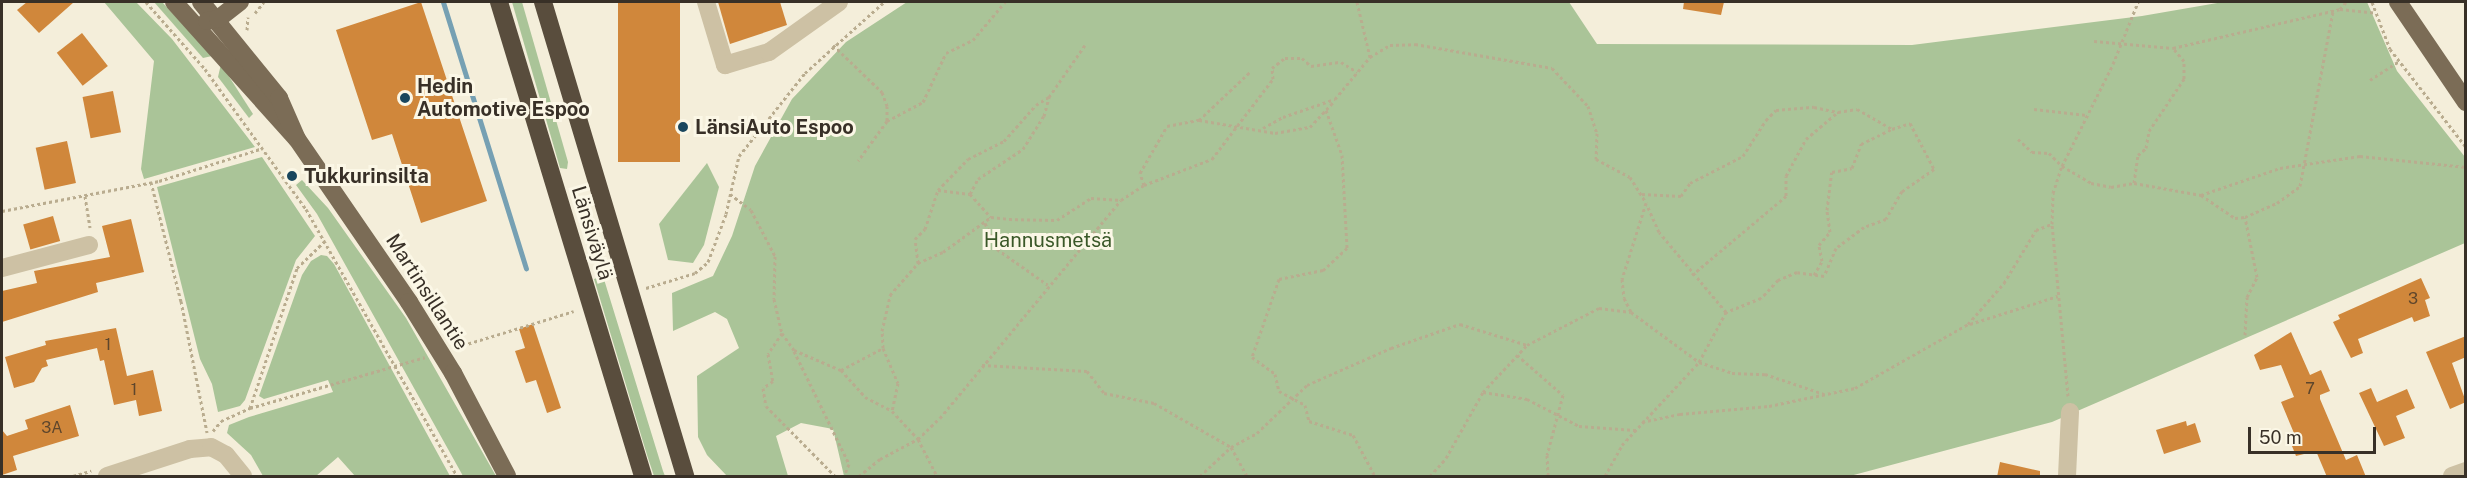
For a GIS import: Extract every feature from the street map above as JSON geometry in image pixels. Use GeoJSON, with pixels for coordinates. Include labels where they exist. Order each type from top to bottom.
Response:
{"type":"FeatureCollection","features":[{"type":"Feature","properties":{"kind":"highway","name":"Länsiväylä"},"geometry":{"type":"LineString","coordinates":[[500,2],[642,477]]}},
{"type":"Feature","properties":{"kind":"highway","name":"Länsiväylä"},"geometry":{"type":"LineString","coordinates":[[543,2],[685,477]]}},
{"type":"Feature","properties":{"kind":"main road","name":"Martinsillantie"},"geometry":{"type":"LineString","coordinates":[[174,2],[297,139],[409,302],[453,373],[507,477]]}},
{"type":"Feature","properties":{"kind":"main road","name":"Martinsillantie"},"geometry":{"type":"LineString","coordinates":[[200,2],[218,20],[279,98],[297,139]]}},
{"type":"Feature","properties":{"kind":"main road"},"geometry":{"type":"LineString","coordinates":[[200,2],[193,24],[218,20],[240,2]]}},
{"type":"Feature","properties":{"kind":"main road"},"geometry":{"type":"LineString","coordinates":[[2398,2],[2466,102]]}},
{"type":"Feature","properties":{"kind":"street"},"geometry":{"type":"LineString","coordinates":[[706,2],[725,65],[769,52],[838,2]]}},
{"type":"Feature","properties":{"kind":"street"},"geometry":{"type":"LineString","coordinates":[[2,268],[89,245]]}},
{"type":"Feature","properties":{"kind":"street"},"geometry":{"type":"LineString","coordinates":[[2067,477],[2070,412]]}},
{"type":"Feature","properties":{"kind":"street"},"geometry":{"type":"LineString","coordinates":[[107,477],[190,449],[210,447],[226,455],[243,477]]}},
{"type":"Feature","properties":{"kind":"street"},"geometry":{"type":"LineString","coordinates":[[2452,477],[2466,471]]}},
{"type":"Feature","properties":{"kind":"path"},"geometry":{"type":"LineString","coordinates":[[146,2],[205,69],[326,240],[457,477]]}},
{"type":"Feature","properties":{"kind":"path"},"geometry":{"type":"LineString","coordinates":[[639,290],[695,273],[708,262],[730,194],[739,156],[774,109],[833,45],[884,2]]}},
{"type":"Feature","properties":{"kind":"path"},"geometry":{"type":"LineString","coordinates":[[858,161],[887,121],[923,102],[946,53],[973,40],[1005,2]]}},
{"type":"Feature","properties":{"kind":"path"},"geometry":{"type":"LineString","coordinates":[[1357,2],[1370,57]]}},
{"type":"Feature","properties":{"kind":"path"},"geometry":{"type":"LineString","coordinates":[[2070,412],[2052,224],[2053,193],[2062,166],[2121,44],[2138,2]]}},
{"type":"Feature","properties":{"kind":"path"},"geometry":{"type":"LineString","coordinates":[[2340,9],[2346,2]]}},
{"type":"Feature","properties":{"kind":"path"},"geometry":{"type":"LineString","coordinates":[[2372,2],[2399,62],[2466,147]]}},
{"type":"Feature","properties":{"kind":"path"},"geometry":{"type":"LineString","coordinates":[[2094,41],[2172,48],[2340,9],[2376,12]]}},
{"type":"Feature","properties":{"kind":"path"},"geometry":{"type":"LineString","coordinates":[[2018,139],[2032,152],[2049,153],[2062,166],[2091,183],[2111,187],[2134,183],[2201,195],[2235,218],[2246,218],[2277,203],[2300,186],[2302,164],[2333,11]]}},
{"type":"Feature","properties":{"kind":"path"},"geometry":{"type":"LineString","coordinates":[[1143,185],[1140,173],[1167,126],[1199,120],[1263,128],[1275,133],[1310,127],[1370,57],[1390,45],[1414,44],[1552,68],[1588,106],[1597,133],[1596,159],[1630,177],[1642,194],[1659,232],[1692,275],[1726,312]]}},
{"type":"Feature","properties":{"kind":"path"},"geometry":{"type":"LineString","coordinates":[[833,45],[882,92],[887,121]]}},
{"type":"Feature","properties":{"kind":"path"},"geometry":{"type":"LineString","coordinates":[[970,194],[978,179],[1023,149],[1044,116],[1049,97],[1085,45]]}},
{"type":"Feature","properties":{"kind":"path"},"geometry":{"type":"LineString","coordinates":[[2134,183],[2138,155],[2146,148],[2149,131],[2184,79],[2184,61],[2172,48]]}},
{"type":"Feature","properties":{"kind":"path"},"geometry":{"type":"LineString","coordinates":[[859,477],[880,459],[918,439],[1122,200],[1143,185],[1212,159],[1273,79],[1272,68],[1285,58],[1302,58],[1311,66],[1341,62],[1357,72]]}},
{"type":"Feature","properties":{"kind":"path"},"geometry":{"type":"LineString","coordinates":[[2370,80],[2399,62]]}},
{"type":"Feature","properties":{"kind":"path"},"geometry":{"type":"LineString","coordinates":[[1199,120],[1250,72]]}},
{"type":"Feature","properties":{"kind":"path"},"geometry":{"type":"LineString","coordinates":[[918,263],[915,239],[924,229],[938,190],[968,159],[1004,141],[1036,105],[1049,97]]}},
{"type":"Feature","properties":{"kind":"path"},"geometry":{"type":"LineString","coordinates":[[1263,128],[1283,117],[1335,99]]}},
{"type":"Feature","properties":{"kind":"path"},"geometry":{"type":"LineString","coordinates":[[1642,194],[1681,196],[1690,183],[1743,156],[1766,120],[1776,110],[1814,106],[1838,112],[1857,109],[1892,129]]}},
{"type":"Feature","properties":{"kind":"path"},"geometry":{"type":"LineString","coordinates":[[2034,109],[2087,115]]}},
{"type":"Feature","properties":{"kind":"path"},"geometry":{"type":"LineString","coordinates":[[1326,110],[1342,155],[1347,248],[1323,270],[1279,279],[1252,357],[1275,374],[1279,390],[1305,405],[1310,420],[1353,435],[1375,477]]}},
{"type":"Feature","properties":{"kind":"path"},"geometry":{"type":"LineString","coordinates":[[1692,275],[1786,196],[1786,176],[1806,139],[1838,112]]}},
{"type":"Feature","properties":{"kind":"path"},"geometry":{"type":"LineString","coordinates":[[1605,477],[1622,445],[1700,362],[1726,312],[1761,298],[1778,280],[1797,272],[1814,275],[1824,276],[1836,248],[1864,227],[1886,219],[1902,191],[1934,169],[1910,123],[1861,144],[1852,168],[1832,172],[1827,210],[1830,232],[1819,245],[1822,261],[1814,275]]}},
{"type":"Feature","properties":{"kind":"path"},"geometry":{"type":"LineString","coordinates":[[2,211],[151,182],[263,148]]}},
{"type":"Feature","properties":{"kind":"path"},"geometry":{"type":"LineString","coordinates":[[2201,195],[2280,168],[2360,156],[2466,167]]}},
{"type":"Feature","properties":{"kind":"path"},"geometry":{"type":"LineString","coordinates":[[151,182],[181,301],[209,438],[221,421],[250,408],[297,397],[436,354]]}},
{"type":"Feature","properties":{"kind":"path"},"geometry":{"type":"LineString","coordinates":[[938,190],[970,194],[991,217],[1057,220],[1091,198],[1122,200]]}},
{"type":"Feature","properties":{"kind":"path"},"geometry":{"type":"LineString","coordinates":[[730,194],[751,210],[775,256],[774,299],[782,333],[794,350],[849,464],[844,477]]}},
{"type":"Feature","properties":{"kind":"path"},"geometry":{"type":"LineString","coordinates":[[85,195],[89,245]]}},
{"type":"Feature","properties":{"kind":"path"},"geometry":{"type":"LineString","coordinates":[[1646,203],[1622,279],[1624,298],[1631,312],[1700,362],[1732,373],[1765,374],[1824,394]]}},
{"type":"Feature","properties":{"kind":"path"},"geometry":{"type":"LineString","coordinates":[[892,411],[898,383],[883,348],[882,331],[890,295],[918,263],[985,223],[991,217]]}},
{"type":"Feature","properties":{"kind":"path"},"geometry":{"type":"LineString","coordinates":[[2245,335],[2247,297],[2257,277],[2246,218]]}},
{"type":"Feature","properties":{"kind":"path"},"geometry":{"type":"LineString","coordinates":[[985,223],[997,249],[1048,285]]}},
{"type":"Feature","properties":{"kind":"path"},"geometry":{"type":"LineString","coordinates":[[1968,324],[2004,283],[2036,230],[2052,224]]}},
{"type":"Feature","properties":{"kind":"path"},"geometry":{"type":"LineString","coordinates":[[250,408],[297,268],[326,240]]}},
{"type":"Feature","properties":{"kind":"path"},"geometry":{"type":"LineString","coordinates":[[1642,423],[1680,414],[1769,406],[1856,388],[1968,324],[2058,296]]}},
{"type":"Feature","properties":{"kind":"path"},"geometry":{"type":"LineString","coordinates":[[447,350],[582,308]]}},
{"type":"Feature","properties":{"kind":"path"},"geometry":{"type":"LineString","coordinates":[[1430,477],[1446,458],[1482,392],[1527,345],[1599,308],[1631,312]]}},
{"type":"Feature","properties":{"kind":"path"},"geometry":{"type":"LineString","coordinates":[[1200,477],[1231,447],[1257,433],[1307,385],[1460,324],[1527,345]]}},
{"type":"Feature","properties":{"kind":"path"},"geometry":{"type":"LineString","coordinates":[[782,333],[768,354],[773,381],[763,388],[766,406],[835,477]]}},
{"type":"Feature","properties":{"kind":"path"},"geometry":{"type":"LineString","coordinates":[[840,370],[883,348]]}},
{"type":"Feature","properties":{"kind":"path"},"geometry":{"type":"LineString","coordinates":[[794,350],[840,370],[865,397],[892,411],[918,439],[937,477]]}},
{"type":"Feature","properties":{"kind":"path"},"geometry":{"type":"LineString","coordinates":[[1517,355],[1563,395],[1547,455],[1548,477]]}},
{"type":"Feature","properties":{"kind":"path"},"geometry":{"type":"LineString","coordinates":[[982,364],[1087,371],[1104,393],[1154,403],[1231,447],[1247,477]]}},
{"type":"Feature","properties":{"kind":"path"},"geometry":{"type":"LineString","coordinates":[[1482,392],[1527,399],[1579,426],[1635,430]]}},
{"type":"Feature","properties":{"kind":"green space"},"geometry":{"type":"Polygon","coordinates":[[[104,2],[136,2],[172,39],[255,147],[144,179],[141,169],[154,61],[104,2]]]}},
{"type":"Feature","properties":{"kind":"green space"},"geometry":{"type":"Polygon","coordinates":[[[154,2],[162,2],[212,56],[203,58],[154,2]]]}},
{"type":"Feature","properties":{"kind":"green space"},"geometry":{"type":"Polygon","coordinates":[[[512,2],[522,2],[568,162],[567,169],[560,168],[512,2]]]}},
{"type":"Feature","properties":{"kind":"green space","name":"Hannusmetsä"},"geometry":{"type":"Polygon","coordinates":[[[907,2],[1569,2],[1597,44],[1912,45],[2142,16],[2223,2],[2367,2],[2397,71],[2465,157],[2465,243],[2052,422],[1850,476],[844,476],[833,429],[801,423],[776,436],[788,476],[727,476],[707,455],[698,437],[697,376],[739,348],[727,319],[715,312],[673,331],[672,293],[713,276],[732,236],[755,166],[792,99],[846,42],[907,2]]]}},
{"type":"Feature","properties":{"kind":"green space"},"geometry":{"type":"Polygon","coordinates":[[[221,64],[253,114],[249,118],[218,77],[221,64]]]}},
{"type":"Feature","properties":{"kind":"green space"},"geometry":{"type":"Polygon","coordinates":[[[262,157],[315,236],[296,260],[245,400],[240,406],[218,412],[212,384],[200,359],[157,187],[262,157]]]}},
{"type":"Feature","properties":{"kind":"green space"},"geometry":{"type":"Polygon","coordinates":[[[707,163],[719,187],[704,245],[693,263],[668,260],[659,224],[707,163]]]}},
{"type":"Feature","properties":{"kind":"green space"},"geometry":{"type":"Polygon","coordinates":[[[302,180],[328,208],[406,318],[496,476],[463,476],[317,214],[296,185],[302,180]]]}},
{"type":"Feature","properties":{"kind":"green space"},"geometry":{"type":"Polygon","coordinates":[[[321,255],[327,256],[334,264],[450,476],[355,476],[338,457],[316,476],[263,476],[251,455],[227,433],[229,425],[249,417],[333,392],[328,380],[264,399],[259,396],[302,275],[311,261],[321,255]]]}},
{"type":"Feature","properties":{"kind":"green space"},"geometry":{"type":"Polygon","coordinates":[[[603,276],[665,476],[654,476],[647,455],[594,279],[603,276]]]}},
{"type":"Feature","properties":{"kind":"building"},"geometry":{"type":"Polygon","coordinates":[[[27,2],[74,2],[39,33],[17,10],[27,2]]]}},
{"type":"Feature","properties":{"kind":"building","name":"Hedin Automotive Espoo"},"geometry":{"type":"Polygon","coordinates":[[[421,2],[487,201],[421,223],[392,134],[372,140],[336,30],[421,2]]]}},
{"type":"Feature","properties":{"kind":"building"},"geometry":{"type":"Polygon","coordinates":[[[618,2],[680,2],[680,162],[618,162],[618,2]]]}},
{"type":"Feature","properties":{"kind":"building"},"geometry":{"type":"Polygon","coordinates":[[[718,2],[780,2],[787,25],[730,44],[718,2]]]}},
{"type":"Feature","properties":{"kind":"building"},"geometry":{"type":"Polygon","coordinates":[[[1684,2],[1724,2],[1721,15],[1683,9],[1684,2]]]}},
{"type":"Feature","properties":{"kind":"building"},"geometry":{"type":"Polygon","coordinates":[[[82,33],[108,66],[83,86],[57,53],[82,33]]]}},
{"type":"Feature","properties":{"kind":"building"},"geometry":{"type":"Polygon","coordinates":[[[113,91],[121,132],[91,138],[83,97],[113,91]]]}},
{"type":"Feature","properties":{"kind":"building"},"geometry":{"type":"Polygon","coordinates":[[[67,141],[76,183],[45,190],[36,148],[67,141]]]}},
{"type":"Feature","properties":{"kind":"building"},"geometry":{"type":"Polygon","coordinates":[[[53,216],[60,241],[30,250],[23,225],[53,216]]]}},
{"type":"Feature","properties":{"kind":"building"},"geometry":{"type":"Polygon","coordinates":[[[131,219],[144,272],[96,283],[98,292],[2,322],[2,291],[37,283],[34,271],[110,257],[102,226],[131,219]]]}},
{"type":"Feature","properties":{"kind":"building"},"geometry":{"type":"Polygon","coordinates":[[[2421,278],[2430,298],[2425,300],[2430,316],[2414,322],[2412,317],[2358,339],[2363,353],[2351,358],[2333,322],[2340,319],[2338,315],[2421,278]]]}},
{"type":"Feature","properties":{"kind":"building"},"geometry":{"type":"Polygon","coordinates":[[[533,324],[561,408],[547,413],[536,380],[526,383],[515,351],[525,348],[519,329],[533,324]]]}},
{"type":"Feature","properties":{"kind":"building"},"geometry":{"type":"Polygon","coordinates":[[[116,328],[127,376],[153,370],[162,411],[139,416],[136,400],[114,405],[104,360],[100,361],[97,348],[46,360],[48,366],[42,368],[34,382],[14,388],[5,357],[46,345],[45,341],[116,328]]]}},
{"type":"Feature","properties":{"kind":"building"},"geometry":{"type":"Polygon","coordinates":[[[2291,332],[2310,375],[2321,370],[2330,391],[2320,395],[2320,399],[2346,460],[2357,455],[2366,477],[2327,477],[2316,451],[2296,456],[2290,441],[2296,438],[2281,402],[2294,397],[2281,365],[2260,370],[2254,355],[2291,332]]]}},
{"type":"Feature","properties":{"kind":"building"},"geometry":{"type":"Polygon","coordinates":[[[2466,336],[2466,357],[2452,363],[2466,402],[2450,409],[2426,352],[2466,336]]]}},
{"type":"Feature","properties":{"kind":"building"},"geometry":{"type":"Polygon","coordinates":[[[2371,388],[2377,402],[2407,389],[2415,408],[2396,416],[2405,438],[2384,446],[2359,393],[2371,388]]]}},
{"type":"Feature","properties":{"kind":"building"},"geometry":{"type":"Polygon","coordinates":[[[70,405],[79,436],[13,456],[17,470],[2,475],[2,430],[7,436],[28,429],[25,420],[70,405]]]}},
{"type":"Feature","properties":{"kind":"building"},"geometry":{"type":"Polygon","coordinates":[[[2186,421],[2187,426],[2195,423],[2201,442],[2164,454],[2156,430],[2186,421]]]}},
{"type":"Feature","properties":{"kind":"building"},"geometry":{"type":"Polygon","coordinates":[[[2000,462],[2040,471],[2040,477],[1997,477],[2000,462]]]}},
{"type":"Feature","properties":{"kind":"waterway"},"geometry":{"type":"LineString","coordinates":[[443,2],[526,268]]}},
{"type":"Feature","properties":{"kind":"place","name":"Hedin Automotive Espoo"},"geometry":{"type":"Point","coordinates":[405,98]}},
{"type":"Feature","properties":{"kind":"place","name":"LänsiAuto Espoo"},"geometry":{"type":"Point","coordinates":[683,127]}},
{"type":"Feature","properties":{"kind":"place","name":"Tukkurinsilta"},"geometry":{"type":"Point","coordinates":[292,176]}}]}
